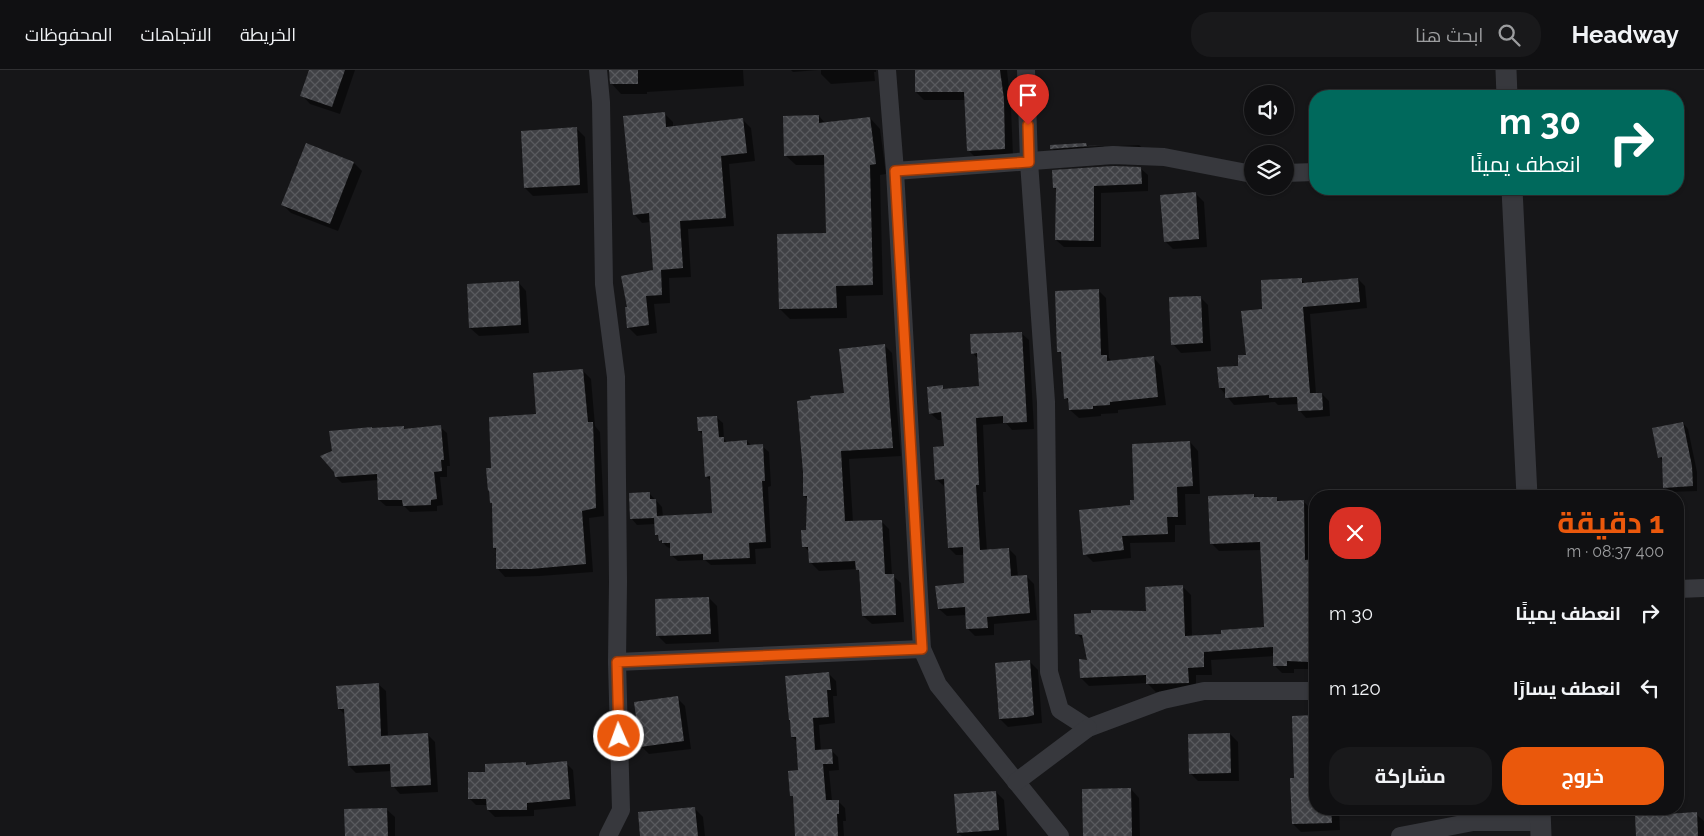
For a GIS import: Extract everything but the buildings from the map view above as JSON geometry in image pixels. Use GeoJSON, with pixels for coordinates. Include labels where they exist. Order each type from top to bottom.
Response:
{"type":"FeatureCollection","features":[{"type":"Feature","properties":{"kind":"street"},"geometry":{"type":"LineString","coordinates":[[598,70],[604,284],[616,377],[617,662],[621,810],[608,836]]}},
{"type":"Feature","properties":{"kind":"street"},"geometry":{"type":"LineString","coordinates":[[887,70],[895,171],[922,649],[938,685],[1060,836]]}},
{"type":"Feature","properties":{"kind":"street"},"geometry":{"type":"LineString","coordinates":[[1026,70],[1029,162],[1046,402],[1049,672],[1060,710],[1088,728]]}},
{"type":"Feature","properties":{"kind":"street"},"geometry":{"type":"LineString","coordinates":[[1506,70],[1508,90]]}},
{"type":"Feature","properties":{"kind":"street"},"geometry":{"type":"LineString","coordinates":[[895,171],[1113,155],[1164,157],[1244,172]]}},
{"type":"Feature","properties":{"kind":"street"},"geometry":{"type":"LineString","coordinates":[[1294,173],[1309,172]]}},
{"type":"Feature","properties":{"kind":"street"},"geometry":{"type":"LineString","coordinates":[[1512,195],[1526,490]]}},
{"type":"Feature","properties":{"kind":"street"},"geometry":{"type":"LineString","coordinates":[[1684,589],[1704,588]]}},
{"type":"Feature","properties":{"kind":"street"},"geometry":{"type":"LineString","coordinates":[[617,662],[922,649]]}},
{"type":"Feature","properties":{"kind":"street"},"geometry":{"type":"LineString","coordinates":[[1016,782],[1088,728],[1162,700],[1204,691],[1309,691]]}},
{"type":"Feature","properties":{"kind":"street"},"geometry":{"type":"LineString","coordinates":[[1400,836],[1473,822],[1541,822]]}},
{"type":"Feature","properties":{"kind":"route"},"geometry":{"type":"LineString","coordinates":[[619,736],[617,662],[922,649],[895,171],[1029,162],[1028,125]]}}]}
